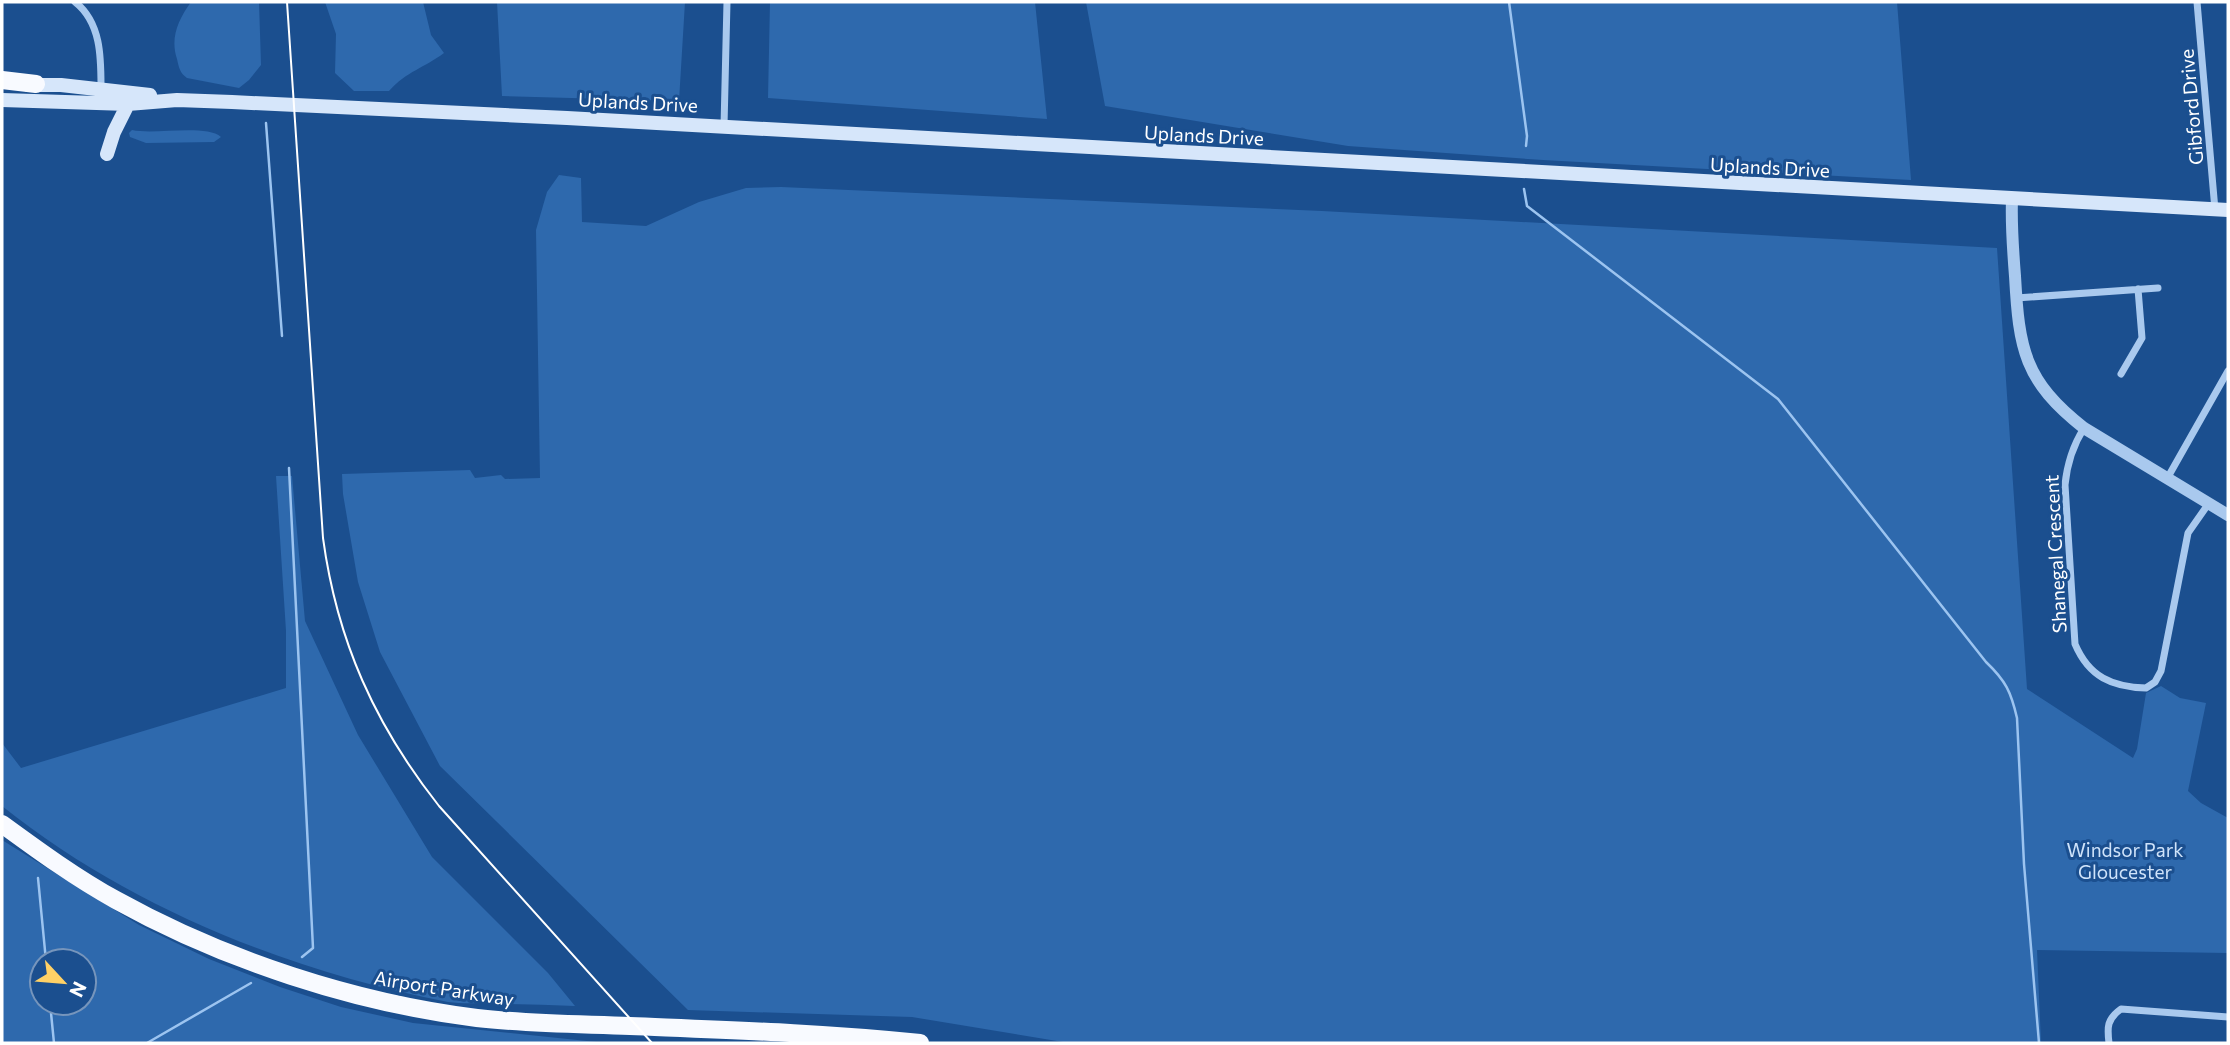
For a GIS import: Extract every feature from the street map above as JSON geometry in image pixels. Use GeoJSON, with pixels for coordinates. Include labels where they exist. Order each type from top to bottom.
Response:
{"type":"FeatureCollection","features":[{"type":"Feature","properties":{"kind":"highway"},"geometry":{"type":"LineString","coordinates":[[2,80],[36,84]]}},
{"type":"Feature","properties":{"kind":"highway","name":"Airport Parkway"},"geometry":{"type":"LineString","coordinates":[[2,824],[88,884],[175,931],[287,974],[379,1001],[466,1016],[526,1022],[762,1031],[920,1043]]}},
{"type":"Feature","properties":{"kind":"main road","name":"Uplands Drive"},"geometry":{"type":"LineString","coordinates":[[2,86],[36,84],[177,100]]}},
{"type":"Feature","properties":{"kind":"main road","name":"Uplands Drive"},"geometry":{"type":"LineString","coordinates":[[2,100],[128,104],[177,100],[724,127],[2222,210]]}},
{"type":"Feature","properties":{"kind":"main road"},"geometry":{"type":"LineString","coordinates":[[107,154],[128,104]]}},
{"type":"Feature","properties":{"kind":"street"},"geometry":{"type":"LineString","coordinates":[[75,2],[82,7],[93,25],[100,46],[101,90]]}},
{"type":"Feature","properties":{"kind":"street"},"geometry":{"type":"LineString","coordinates":[[724,127],[727,2]]}},
{"type":"Feature","properties":{"kind":"street","name":"Gibford Drive"},"geometry":{"type":"LineString","coordinates":[[2197,2],[2222,210]]}},
{"type":"Feature","properties":{"kind":"street"},"geometry":{"type":"LineString","coordinates":[[2012,200],[2016,298],[2021,340],[2029,367],[2048,396],[2084,428],[2228,515]]}},
{"type":"Feature","properties":{"kind":"street"},"geometry":{"type":"LineString","coordinates":[[2016,298],[2158,288]]}},
{"type":"Feature","properties":{"kind":"street"},"geometry":{"type":"LineString","coordinates":[[2122,374],[2141,338],[2138,289]]}},
{"type":"Feature","properties":{"kind":"street"},"geometry":{"type":"LineString","coordinates":[[2168,477],[2228,370]]}},
{"type":"Feature","properties":{"kind":"street","name":"Shanegal Crescent"},"geometry":{"type":"LineString","coordinates":[[2084,428],[2067,464],[2065,485],[2075,644],[2085,663],[2115,685],[2146,688],[2155,682],[2161,671],[2188,533],[2209,503]]}},
{"type":"Feature","properties":{"kind":"street"},"geometry":{"type":"LineString","coordinates":[[2109,1043],[2107,1024],[2121,1009],[2228,1017]]}},
{"type":"Feature","properties":{"kind":"green space"},"geometry":{"type":"Polygon","coordinates":[[[191,2],[259,2],[261,65],[239,88],[187,78],[181,72],[175,51],[175,36],[179,22],[191,2]]]}},
{"type":"Feature","properties":{"kind":"green space"},"geometry":{"type":"Polygon","coordinates":[[[325,2],[423,2],[431,35],[444,53],[402,79],[389,91],[354,91],[335,73],[336,34],[325,2]]]}},
{"type":"Feature","properties":{"kind":"green space"},"geometry":{"type":"Polygon","coordinates":[[[497,2],[685,2],[679,101],[502,96],[497,2]]]}},
{"type":"Feature","properties":{"kind":"green space"},"geometry":{"type":"Polygon","coordinates":[[[770,2],[1035,2],[1047,119],[768,98],[770,2]]]}},
{"type":"Feature","properties":{"kind":"green space"},"geometry":{"type":"Polygon","coordinates":[[[1086,2],[1897,2],[1911,180],[1543,160],[1348,146],[1105,106],[1086,2]]]}},
{"type":"Feature","properties":{"kind":"green space"},"geometry":{"type":"Polygon","coordinates":[[[132,130],[192,130],[214,133],[221,137],[214,142],[146,143],[130,137],[132,130]]]}},
{"type":"Feature","properties":{"kind":"green space","name":"Windsor Park Gloucester"},"geometry":{"type":"Polygon","coordinates":[[[559,175],[581,178],[582,222],[646,226],[699,202],[746,188],[781,187],[1322,211],[1997,248],[2027,689],[2133,758],[2137,749],[2146,693],[2161,686],[2180,698],[2206,703],[2188,791],[2201,803],[2228,818],[2228,953],[2037,950],[2041,1043],[1069,1043],[912,1017],[688,1010],[440,766],[380,652],[358,582],[343,494],[342,474],[470,470],[475,478],[501,475],[505,479],[540,478],[536,230],[547,192],[559,175]]]}},
{"type":"Feature","properties":{"kind":"green space"},"geometry":{"type":"Polygon","coordinates":[[[276,476],[292,476],[305,621],[358,735],[432,857],[548,973],[575,1006],[448,1002],[330,973],[271,953],[213,931],[103,875],[2,806],[2,743],[21,768],[286,688],[286,631],[276,476]]]}},
{"type":"Feature","properties":{"kind":"green space"},"geometry":{"type":"Polygon","coordinates":[[[2,840],[139,925],[209,959],[280,987],[341,1007],[413,1023],[606,1043],[2,1043],[2,840]]]}},
{"type":"Feature","properties":{"kind":"waterway"},"geometry":{"type":"LineString","coordinates":[[1509,2],[1527,136],[1526,146]]}},
{"type":"Feature","properties":{"kind":"waterway"},"geometry":{"type":"LineString","coordinates":[[266,123],[282,336]]}},
{"type":"Feature","properties":{"kind":"waterway"},"geometry":{"type":"LineString","coordinates":[[1524,189],[1527,206],[1778,399],[2007,687],[2017,718],[2024,864],[2039,1043]]}},
{"type":"Feature","properties":{"kind":"waterway"},"geometry":{"type":"LineString","coordinates":[[289,468],[313,948],[302,957]]}},
{"type":"Feature","properties":{"kind":"waterway"},"geometry":{"type":"LineString","coordinates":[[38,878],[45,947]]}},
{"type":"Feature","properties":{"kind":"waterway"},"geometry":{"type":"LineString","coordinates":[[147,1043],[251,983]]}},
{"type":"Feature","properties":{"kind":"waterway"},"geometry":{"type":"LineString","coordinates":[[51,1017],[54,1043]]}},
{"type":"Feature","properties":{"kind":"tram line"},"geometry":{"type":"LineString","coordinates":[[287,2],[323,538],[329,576],[349,647],[378,713],[416,775],[439,806],[652,1043]]}}]}
